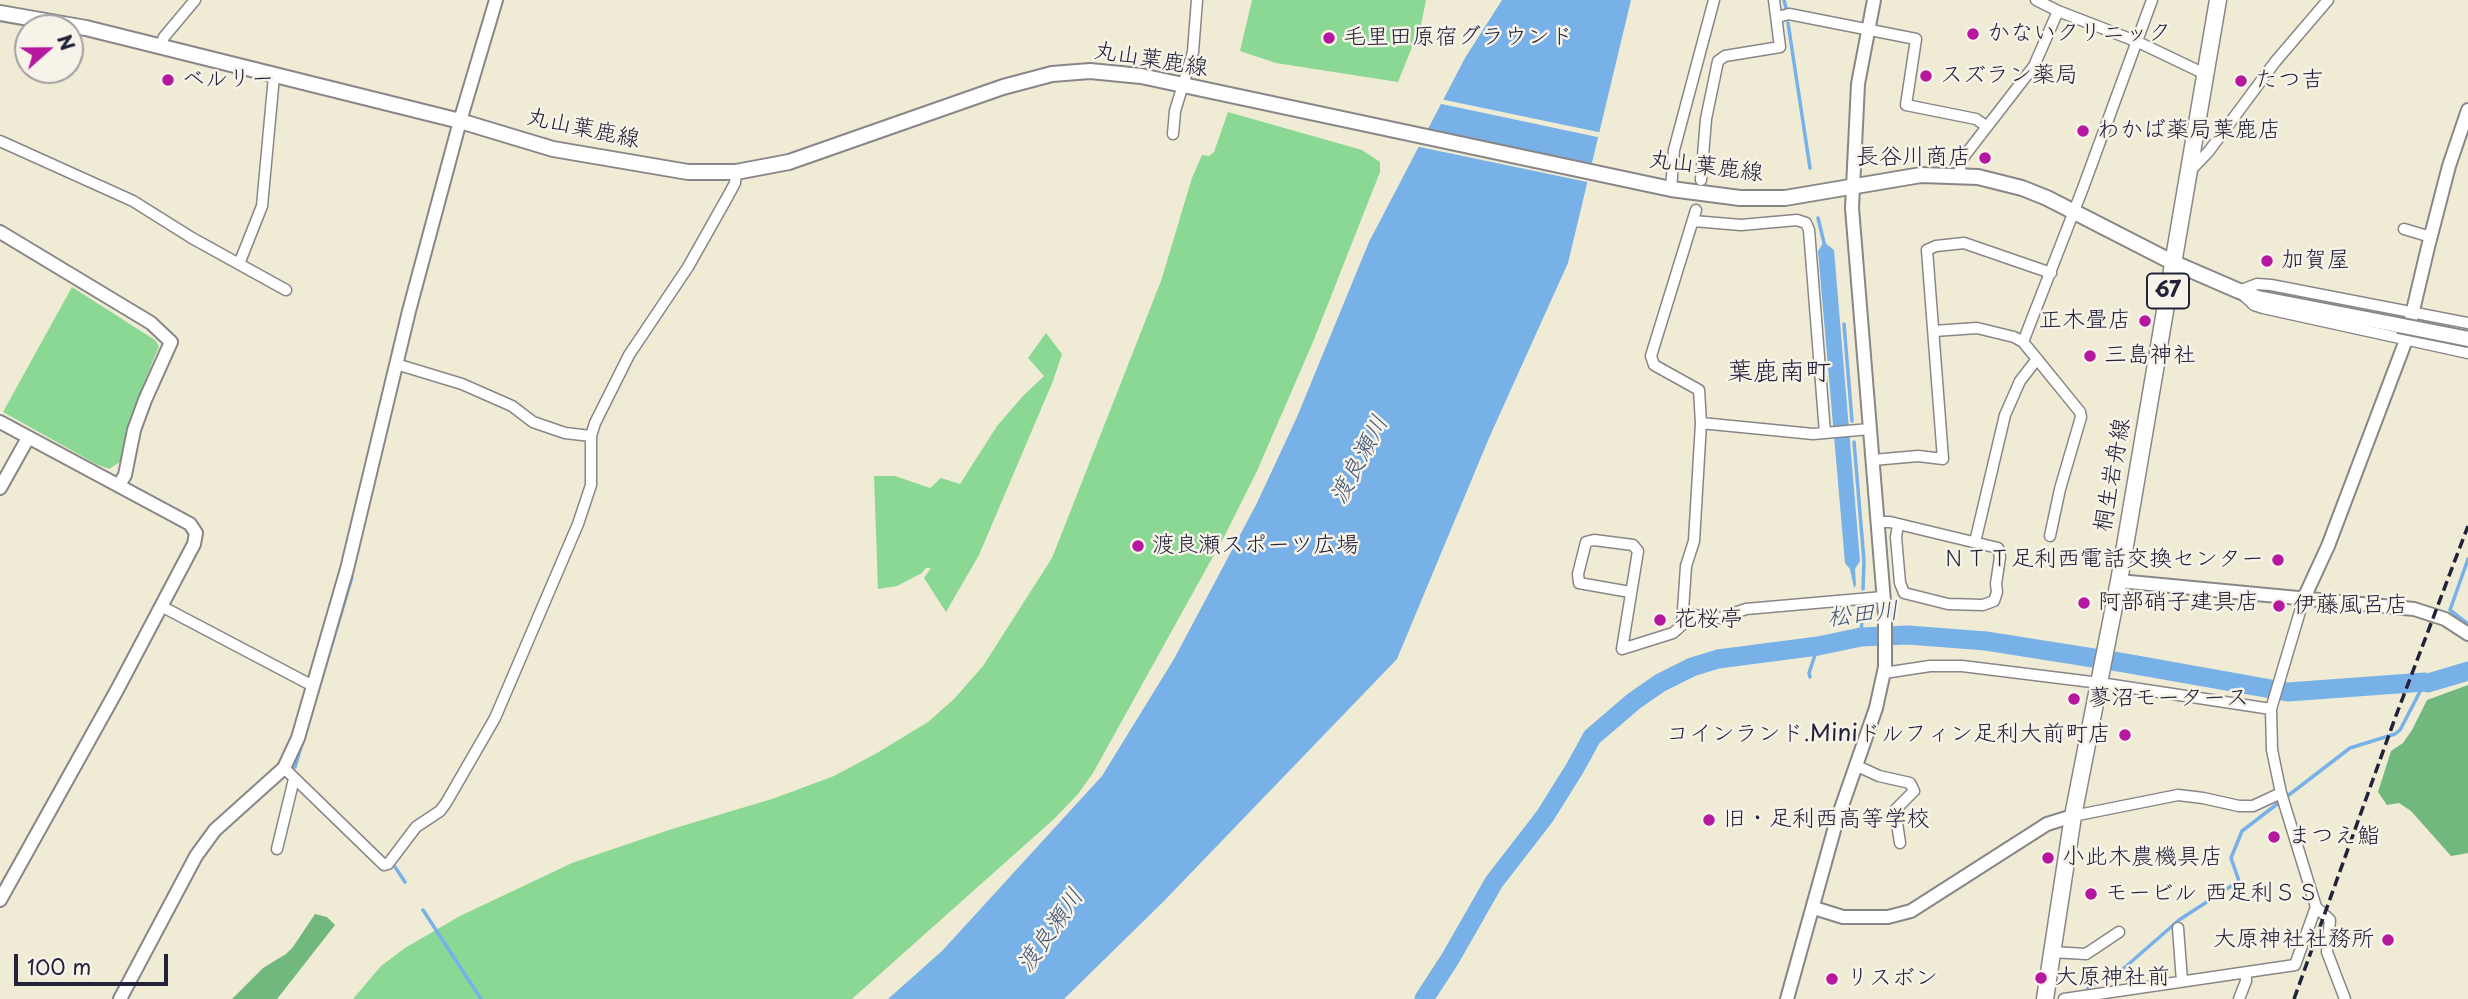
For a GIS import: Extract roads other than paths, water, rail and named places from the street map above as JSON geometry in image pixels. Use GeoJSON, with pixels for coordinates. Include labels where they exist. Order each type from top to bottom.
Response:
{"type":"FeatureCollection","features":[{"type":"Feature","properties":{"kind":"main road","name":"桐生岩舟線"},"geometry":{"type":"LineString","coordinates":[[2045,999],[2073,817],[2119,582],[2218,0]]}},
{"type":"Feature","properties":{"kind":"main road","name":"丸山葉鹿線"},"geometry":{"type":"LineString","coordinates":[[0,13],[86,28],[460,121],[553,149],[688,172],[736,172],[767,168],[802,159],[992,90],[1052,74],[1090,71],[1110,72],[1188,87],[1664,187],[1740,198],[1785,198],[1921,174],[1959,175],[2022,188],[2074,211],[2172,262],[2258,298],[2468,339]]}},
{"type":"Feature","properties":{"kind":"street"},"geometry":{"type":"LineString","coordinates":[[160,47],[164,37],[195,0]]}},
{"type":"Feature","properties":{"kind":"street"},"geometry":{"type":"LineString","coordinates":[[120,999],[196,856],[215,830],[284,768],[298,738],[346,569],[460,121],[496,0]]}},
{"type":"Feature","properties":{"kind":"street"},"geometry":{"type":"LineString","coordinates":[[1174,134],[1173,122],[1188,87],[1197,0]]}},
{"type":"Feature","properties":{"kind":"street"},"geometry":{"type":"LineString","coordinates":[[1664,187],[1714,0]]}},
{"type":"Feature","properties":{"kind":"street"},"geometry":{"type":"LineString","coordinates":[[1700,180],[1706,119],[1718,61],[1725,56],[1778,48],[1781,44],[1774,0]]}},
{"type":"Feature","properties":{"kind":"street"},"geometry":{"type":"LineString","coordinates":[[1787,999],[1836,823],[1868,733],[1884,670],[1885,614],[1854,243],[1852,186],[1858,84],[1874,0]]}},
{"type":"Feature","properties":{"kind":"street"},"geometry":{"type":"LineString","coordinates":[[2035,0],[2138,42],[2205,74]]}},
{"type":"Feature","properties":{"kind":"street"},"geometry":{"type":"LineString","coordinates":[[2023,342],[2152,0]]}},
{"type":"Feature","properties":{"kind":"street"},"geometry":{"type":"LineString","coordinates":[[2189,171],[2209,150],[2275,62],[2328,0]]}},
{"type":"Feature","properties":{"kind":"street"},"geometry":{"type":"LineString","coordinates":[[1959,175],[1962,159],[2034,66],[2058,11]]}},
{"type":"Feature","properties":{"kind":"street"},"geometry":{"type":"LineString","coordinates":[[1777,17],[1789,14],[1916,39],[1906,105],[1976,119],[1986,126]]}},
{"type":"Feature","properties":{"kind":"street"},"geometry":{"type":"LineString","coordinates":[[239,264],[262,206],[274,76]]}},
{"type":"Feature","properties":{"kind":"street"},"geometry":{"type":"LineString","coordinates":[[2345,999],[2327,952],[2330,920],[2316,907],[2281,793],[2272,750],[2272,706],[2304,598],[2328,546],[2406,340],[2449,166],[2468,110]]}},
{"type":"Feature","properties":{"kind":"street"},"geometry":{"type":"LineString","coordinates":[[0,141],[133,201],[192,238],[286,290]]}},
{"type":"Feature","properties":{"kind":"street"},"geometry":{"type":"LineString","coordinates":[[284,768],[384,865],[388,864],[416,827],[440,811],[495,718],[578,524],[591,485],[591,436],[629,355],[688,267],[728,197],[735,183],[736,172]]}},
{"type":"Feature","properties":{"kind":"street"},"geometry":{"type":"LineString","coordinates":[[1630,592],[1579,583],[1578,574],[1586,542],[1594,540],[1633,545],[1638,551],[1622,649],[1673,633],[1682,625],[1686,566],[1694,541],[1701,423],[1699,390],[1654,365],[1651,356],[1695,216],[1741,225],[1797,220],[1806,223],[1809,230],[1829,432]]}},
{"type":"Feature","properties":{"kind":"street"},"geometry":{"type":"LineString","coordinates":[[2404,229],[2431,237]]}},
{"type":"Feature","properties":{"kind":"street"},"geometry":{"type":"LineString","coordinates":[[0,232],[151,323],[171,342],[134,430],[125,475],[119,485]]}},
{"type":"Feature","properties":{"kind":"street"},"geometry":{"type":"LineString","coordinates":[[1872,460],[1918,456],[1943,458],[1926,256],[1930,248],[1958,243],[1973,245],[2051,273]]}},
{"type":"Feature","properties":{"kind":"street"},"geometry":{"type":"LineString","coordinates":[[2468,323],[2271,285],[2257,284],[2239,291],[2253,305],[2263,309],[2468,353]]}},
{"type":"Feature","properties":{"kind":"street"},"geometry":{"type":"LineString","coordinates":[[1934,331],[1977,328],[2014,337],[2023,342],[2077,408],[2081,417],[2060,489],[2050,536]]}},
{"type":"Feature","properties":{"kind":"street"},"geometry":{"type":"LineString","coordinates":[[1975,542],[2005,415],[2020,381],[2037,359]]}},
{"type":"Feature","properties":{"kind":"street"},"geometry":{"type":"LineString","coordinates":[[397,364],[462,384],[500,400],[533,422],[565,433],[591,436]]}},
{"type":"Feature","properties":{"kind":"street"},"geometry":{"type":"LineString","coordinates":[[0,422],[190,524],[196,533],[194,544],[161,606],[0,900]]}},
{"type":"Feature","properties":{"kind":"street"},"geometry":{"type":"LineString","coordinates":[[1701,423],[1813,434],[1870,429]]}},
{"type":"Feature","properties":{"kind":"street"},"geometry":{"type":"LineString","coordinates":[[0,488],[28,438]]}},
{"type":"Feature","properties":{"kind":"street"},"geometry":{"type":"LineString","coordinates":[[1877,522],[1898,525],[1998,548],[1997,592],[1994,601],[1983,606],[1948,604],[1907,595],[1900,583],[1896,537],[1898,525]]}},
{"type":"Feature","properties":{"kind":"street"},"geometry":{"type":"LineString","coordinates":[[2119,582],[2423,611],[2445,619],[2468,634]]}},
{"type":"Feature","properties":{"kind":"street"},"geometry":{"type":"LineString","coordinates":[[1684,614],[1720,618],[1746,609],[1883,597]]}},
{"type":"Feature","properties":{"kind":"street"},"geometry":{"type":"LineString","coordinates":[[161,606],[313,686]]}},
{"type":"Feature","properties":{"kind":"street"},"geometry":{"type":"LineString","coordinates":[[1884,670],[1962,666],[2100,680],[2272,706]]}},
{"type":"Feature","properties":{"kind":"street"},"geometry":{"type":"LineString","coordinates":[[1855,765],[1879,776],[1910,783],[1914,792],[1895,810],[1900,843]]}},
{"type":"Feature","properties":{"kind":"street"},"geometry":{"type":"LineString","coordinates":[[276,849],[294,779]]}},
{"type":"Feature","properties":{"kind":"street"},"geometry":{"type":"LineString","coordinates":[[1814,908],[1843,917],[1888,917],[1911,911],[2047,824],[2178,795],[2253,806],[2281,793]]}},
{"type":"Feature","properties":{"kind":"street"},"geometry":{"type":"LineString","coordinates":[[2064,999],[2295,965],[2316,907]]}},
{"type":"Feature","properties":{"kind":"street"},"geometry":{"type":"LineString","coordinates":[[2178,928],[2182,981]]}},
{"type":"Feature","properties":{"kind":"street"},"geometry":{"type":"LineString","coordinates":[[2052,952],[2086,954],[2119,932]]}},
{"type":"Feature","properties":{"kind":"street"},"geometry":{"type":"LineString","coordinates":[[2239,999],[2246,973]]}},
{"type":"Feature","properties":{"kind":"water","name":"渡良瀬川"},"geometry":{"type":"Polygon","coordinates":[[[1502,0],[1631,0],[1568,263],[1489,438],[1397,659],[1163,902],[1064,999],[888,999],[942,951],[1102,776],[1174,659],[1257,503],[1297,417],[1369,242],[1465,58],[1502,0]]]}},
{"type":"Feature","properties":{"kind":"water"},"geometry":{"type":"Polygon","coordinates":[[[1824,242],[1834,250],[1860,561],[1855,569],[1854,588],[1850,569],[1845,563],[1818,251],[1824,242]]]}},
{"type":"Feature","properties":{"kind":"waterway"},"geometry":{"type":"LineString","coordinates":[[1784,0],[1786,8]]}},
{"type":"Feature","properties":{"kind":"waterway"},"geometry":{"type":"LineString","coordinates":[[1788,23],[1810,168]]}},
{"type":"Feature","properties":{"kind":"waterway"},"geometry":{"type":"LineString","coordinates":[[1818,218],[1825,247]]}},
{"type":"Feature","properties":{"kind":"waterway"},"geometry":{"type":"LineString","coordinates":[[1844,324],[1852,421]]}},
{"type":"Feature","properties":{"kind":"waterway"},"geometry":{"type":"LineString","coordinates":[[1854,442],[1864,561],[1863,589]]}},
{"type":"Feature","properties":{"kind":"waterway"},"geometry":{"type":"LineString","coordinates":[[2468,559],[2450,610],[2468,624]]}},
{"type":"Feature","properties":{"kind":"waterway"},"geometry":{"type":"LineString","coordinates":[[295,767],[352,577]]}},
{"type":"Feature","properties":{"kind":"waterway"},"geometry":{"type":"LineString","coordinates":[[1861,637],[1862,617]]}},
{"type":"Feature","properties":{"kind":"waterway","name":"松田川"},"geometry":{"type":"LineString","coordinates":[[1424,999],[1494,882],[1545,816],[1592,737],[1634,701],[1660,683],[1692,667],[1718,659],[1818,646],[1861,637],[1908,635],[1986,641],[2288,692],[2428,683],[2468,671]]}},
{"type":"Feature","properties":{"kind":"waterway"},"geometry":{"type":"LineString","coordinates":[[1810,677],[1818,646]]}},
{"type":"Feature","properties":{"kind":"waterway"},"geometry":{"type":"LineString","coordinates":[[2084,995],[2089,987],[2123,969],[2179,920],[2239,881],[2231,858],[2242,831],[2350,748],[2400,730],[2425,682]]}},
{"type":"Feature","properties":{"kind":"waterway"},"geometry":{"type":"LineString","coordinates":[[395,867],[405,882]]}},
{"type":"Feature","properties":{"kind":"waterway"},"geometry":{"type":"LineString","coordinates":[[423,910],[481,999]]}},
{"type":"Feature","properties":{"kind":"railway"},"geometry":{"type":"LineString","coordinates":[[2294,999],[2394,721],[2468,526]]}},
{"type":"Feature","properties":{"kind":"place","name":"かないクリニック"},"geometry":{"type":"Point","coordinates":[1973,34]}},
{"type":"Feature","properties":{"kind":"place","name":"毛里田原宿グラウンド"},"geometry":{"type":"Point","coordinates":[1329,38]}},
{"type":"Feature","properties":{"kind":"place","name":"スズラン薬局"},"geometry":{"type":"Point","coordinates":[1926,76]}},
{"type":"Feature","properties":{"kind":"place","name":"ベルリー"},"geometry":{"type":"Point","coordinates":[168,80]}},
{"type":"Feature","properties":{"kind":"place","name":"たつ吉"},"geometry":{"type":"Point","coordinates":[2241,81]}},
{"type":"Feature","properties":{"kind":"place","name":"わかば薬局葉鹿店"},"geometry":{"type":"Point","coordinates":[2083,131]}},
{"type":"Feature","properties":{"kind":"place","name":"長谷川商店"},"geometry":{"type":"Point","coordinates":[1985,158]}},
{"type":"Feature","properties":{"kind":"place","name":"加賀屋"},"geometry":{"type":"Point","coordinates":[2267,261]}},
{"type":"Feature","properties":{"kind":"place","name":"正木畳店"},"geometry":{"type":"Point","coordinates":[2145,321]}},
{"type":"Feature","properties":{"kind":"place","name":"三島神社"},"geometry":{"type":"Point","coordinates":[2090,356]}},
{"type":"Feature","properties":{"kind":"place","name":"渡良瀬スポーツ広場"},"geometry":{"type":"Point","coordinates":[1138,546]}},
{"type":"Feature","properties":{"kind":"place","name":"ＮＴＴ足利西電話交換センター"},"geometry":{"type":"Point","coordinates":[2278,560]}},
{"type":"Feature","properties":{"kind":"place","name":"阿部硝子建具店"},"geometry":{"type":"Point","coordinates":[2084,603]}},
{"type":"Feature","properties":{"kind":"place","name":"伊藤風呂店"},"geometry":{"type":"Point","coordinates":[2279,606]}},
{"type":"Feature","properties":{"kind":"place","name":"花桜亭"},"geometry":{"type":"Point","coordinates":[1660,620]}},
{"type":"Feature","properties":{"kind":"place","name":"蓼沼モータース"},"geometry":{"type":"Point","coordinates":[2074,699]}},
{"type":"Feature","properties":{"kind":"place","name":"コインランド.Miniドルフィン足利大前町店"},"geometry":{"type":"Point","coordinates":[2125,735]}},
{"type":"Feature","properties":{"kind":"place","name":"旧・足利西高等学校"},"geometry":{"type":"Point","coordinates":[1709,820]}},
{"type":"Feature","properties":{"kind":"place","name":"まつえ鮨"},"geometry":{"type":"Point","coordinates":[2274,837]}},
{"type":"Feature","properties":{"kind":"place","name":"小此木農機具店"},"geometry":{"type":"Point","coordinates":[2048,858]}},
{"type":"Feature","properties":{"kind":"place","name":"モービル 西足利ＳＳ"},"geometry":{"type":"Point","coordinates":[2091,894]}},
{"type":"Feature","properties":{"kind":"place","name":"大原神社社務所"},"geometry":{"type":"Point","coordinates":[2388,940]}},
{"type":"Feature","properties":{"kind":"place","name":"大原神社前"},"geometry":{"type":"Point","coordinates":[2041,978]}},
{"type":"Feature","properties":{"kind":"place","name":"リスボン"},"geometry":{"type":"Point","coordinates":[1832,979]}},
{"type":"Feature","properties":{"kind":"district","name":"葉鹿南町"},"geometry":{"type":"Point","coordinates":[1779,373]}}]}
